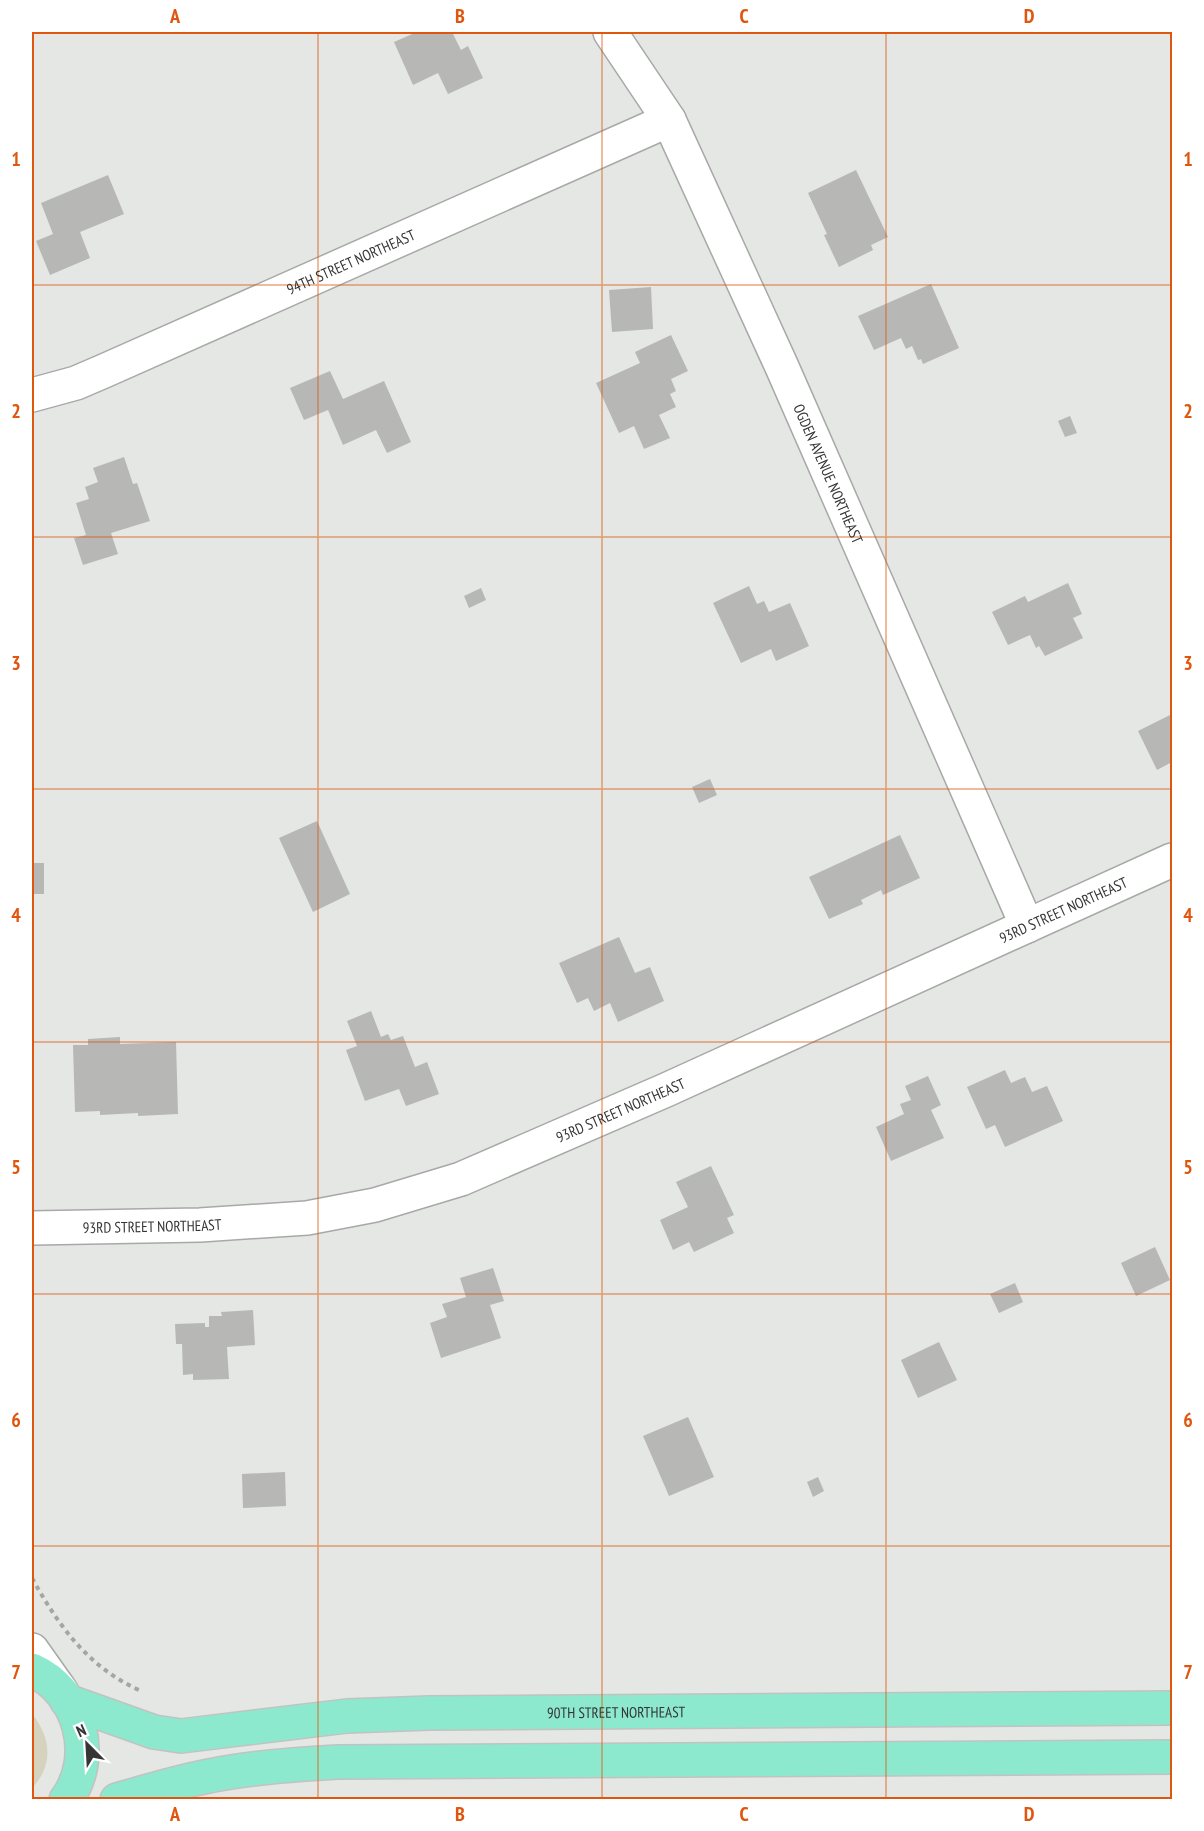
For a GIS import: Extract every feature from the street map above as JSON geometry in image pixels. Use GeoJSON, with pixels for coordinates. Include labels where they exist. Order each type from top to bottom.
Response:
{"type":"FeatureCollection","features":[{"type":"Feature","properties":{"kind":"main road"},"geometry":{"type":"LineString","coordinates":[[32,1671],[42,1675],[64,1697],[76,1715],[82,1740],[81,1767],[72,1792],[66,1800]]}},
{"type":"Feature","properties":{"kind":"main road","name":"90TH STREET NORTHEAST"},"geometry":{"type":"LineString","coordinates":[[64,1697],[154,1732],[181,1736],[347,1716],[429,1713],[1173,1708]]}},
{"type":"Feature","properties":{"kind":"main road"},"geometry":{"type":"LineString","coordinates":[[117,1800],[175,1783],[229,1772],[283,1765],[338,1762],[1173,1757]]}},
{"type":"Feature","properties":{"kind":"street","name":"OGDEN AVENUE NORTHEAST"},"geometry":{"type":"LineString","coordinates":[[610,32],[669,120],[782,366],[1027,926]]}},
{"type":"Feature","properties":{"kind":"street","name":"94TH STREET NORTHEAST"},"geometry":{"type":"LineString","coordinates":[[32,395],[104,371],[669,120]]}},
{"type":"Feature","properties":{"kind":"street","name":"93RD STREET NORTHEAST"},"geometry":{"type":"LineString","coordinates":[[32,1228],[200,1225],[307,1218],[375,1205],[430,1189],[461,1179],[658,1094],[1173,860]]}},
{"type":"Feature","properties":{"kind":"street"},"geometry":{"type":"LineString","coordinates":[[32,1650],[64,1697]]}},
{"type":"Feature","properties":{"kind":"path"},"geometry":{"type":"LineString","coordinates":[[32,1578],[59,1623],[87,1656],[113,1676],[145,1692]]}},
{"type":"Feature","properties":{"kind":"shaded area"},"geometry":{"type":"Polygon","coordinates":[[[32,1714],[46,1741],[47,1761],[32,1788],[32,1714]]]}},
{"type":"Feature","properties":{"kind":"building"},"geometry":{"type":"Polygon","coordinates":[[[417,32],[452,32],[461,50],[468,46],[483,78],[448,94],[438,73],[413,85],[394,42],[417,32]]]}},
{"type":"Feature","properties":{"kind":"building"},"geometry":{"type":"Polygon","coordinates":[[[856,170],[888,237],[871,245],[873,250],[839,267],[808,193],[856,170]]]}},
{"type":"Feature","properties":{"kind":"building"},"geometry":{"type":"Polygon","coordinates":[[[108,175],[124,214],[80,232],[90,258],[50,275],[36,241],[53,234],[41,203],[108,175]]]}},
{"type":"Feature","properties":{"kind":"building"},"geometry":{"type":"Polygon","coordinates":[[[931,284],[959,348],[923,364],[921,359],[918,360],[912,346],[906,349],[901,338],[874,350],[858,316],[931,284]]]}},
{"type":"Feature","properties":{"kind":"building"},"geometry":{"type":"Polygon","coordinates":[[[651,287],[653,329],[612,332],[609,290],[651,287]]]}},
{"type":"Feature","properties":{"kind":"building"},"geometry":{"type":"Polygon","coordinates":[[[671,335],[688,371],[671,379],[676,391],[670,394],[676,407],[659,415],[670,438],[644,449],[634,426],[619,433],[596,383],[640,363],[635,352],[671,335]]]}},
{"type":"Feature","properties":{"kind":"building"},"geometry":{"type":"Polygon","coordinates":[[[330,371],[343,399],[384,381],[411,442],[387,453],[376,430],[343,445],[328,410],[304,420],[290,388],[330,371]]]}},
{"type":"Feature","properties":{"kind":"building"},"geometry":{"type":"Polygon","coordinates":[[[1070,416],[1077,433],[1065,437],[1058,421],[1070,416]]]}},
{"type":"Feature","properties":{"kind":"building"},"geometry":{"type":"Polygon","coordinates":[[[124,457],[133,484],[137,483],[150,521],[111,533],[118,554],[83,565],[74,538],[86,535],[76,503],[89,499],[85,487],[98,482],[93,468],[124,457]]]}},
{"type":"Feature","properties":{"kind":"building"},"geometry":{"type":"Polygon","coordinates":[[[1068,583],[1082,614],[1073,618],[1083,638],[1045,656],[1039,646],[1036,648],[1030,635],[1008,645],[992,612],[1025,596],[1028,602],[1068,583]]]}},
{"type":"Feature","properties":{"kind":"building"},"geometry":{"type":"Polygon","coordinates":[[[749,586],[757,604],[764,601],[769,612],[790,603],[809,646],[776,661],[771,649],[741,663],[713,603],[749,586]]]}},
{"type":"Feature","properties":{"kind":"building"},"geometry":{"type":"Polygon","coordinates":[[[481,588],[486,600],[469,608],[464,596],[481,588]]]}},
{"type":"Feature","properties":{"kind":"building"},"geometry":{"type":"Polygon","coordinates":[[[1172,714],[1172,762],[1157,770],[1138,731],[1172,714]]]}},
{"type":"Feature","properties":{"kind":"building"},"geometry":{"type":"Polygon","coordinates":[[[710,779],[717,795],[699,803],[692,787],[710,779]]]}},
{"type":"Feature","properties":{"kind":"building"},"geometry":{"type":"Polygon","coordinates":[[[317,821],[350,894],[313,912],[279,838],[317,821]]]}},
{"type":"Feature","properties":{"kind":"building"},"geometry":{"type":"Polygon","coordinates":[[[900,835],[920,878],[883,895],[881,890],[861,900],[863,904],[829,919],[809,877],[900,835]]]}},
{"type":"Feature","properties":{"kind":"building"},"geometry":{"type":"Polygon","coordinates":[[[32,863],[44,863],[44,894],[32,894],[32,863]]]}},
{"type":"Feature","properties":{"kind":"building"},"geometry":{"type":"Polygon","coordinates":[[[619,937],[635,973],[650,967],[664,1001],[618,1022],[610,1003],[594,1011],[588,998],[577,1003],[559,963],[619,937]]]}},
{"type":"Feature","properties":{"kind":"building"},"geometry":{"type":"Polygon","coordinates":[[[371,1011],[381,1037],[388,1034],[391,1040],[403,1036],[415,1067],[427,1062],[439,1094],[406,1106],[399,1089],[365,1101],[346,1050],[357,1046],[347,1021],[371,1011]]]}},
{"type":"Feature","properties":{"kind":"building"},"geometry":{"type":"Polygon","coordinates":[[[120,1037],[120,1044],[176,1042],[178,1114],[138,1116],[138,1113],[100,1115],[100,1111],[75,1112],[73,1045],[88,1045],[88,1039],[120,1037]]]}},
{"type":"Feature","properties":{"kind":"building"},"geometry":{"type":"Polygon","coordinates":[[[1005,1070],[1011,1083],[1025,1077],[1032,1092],[1047,1086],[1063,1121],[1005,1147],[995,1125],[986,1129],[967,1087],[1005,1070]]]}},
{"type":"Feature","properties":{"kind":"building"},"geometry":{"type":"Polygon","coordinates":[[[928,1076],[941,1105],[931,1110],[944,1138],[891,1161],[876,1127],[904,1114],[900,1104],[911,1100],[905,1086],[928,1076]]]}},
{"type":"Feature","properties":{"kind":"building"},"geometry":{"type":"Polygon","coordinates":[[[711,1166],[734,1215],[727,1218],[734,1233],[694,1252],[689,1242],[673,1250],[660,1220],[688,1207],[676,1182],[711,1166]]]}},
{"type":"Feature","properties":{"kind":"building"},"geometry":{"type":"Polygon","coordinates":[[[1155,1247],[1170,1280],[1136,1296],[1121,1263],[1155,1247]]]}},
{"type":"Feature","properties":{"kind":"building"},"geometry":{"type":"Polygon","coordinates":[[[493,1268],[504,1301],[490,1305],[501,1338],[441,1358],[430,1323],[447,1317],[442,1304],[466,1297],[460,1278],[493,1268]]]}},
{"type":"Feature","properties":{"kind":"building"},"geometry":{"type":"Polygon","coordinates":[[[1015,1283],[1023,1302],[999,1313],[990,1294],[1015,1283]]]}},
{"type":"Feature","properties":{"kind":"building"},"geometry":{"type":"Polygon","coordinates":[[[253,1310],[255,1345],[227,1347],[229,1379],[193,1380],[193,1374],[183,1375],[182,1344],[176,1344],[175,1324],[205,1323],[205,1327],[209,1327],[209,1316],[222,1316],[221,1312],[253,1310]]]}},
{"type":"Feature","properties":{"kind":"building"},"geometry":{"type":"Polygon","coordinates":[[[939,1342],[957,1380],[918,1398],[901,1360],[939,1342]]]}},
{"type":"Feature","properties":{"kind":"building"},"geometry":{"type":"Polygon","coordinates":[[[688,1417],[714,1477],[669,1496],[643,1436],[688,1417]]]}},
{"type":"Feature","properties":{"kind":"building"},"geometry":{"type":"Polygon","coordinates":[[[285,1472],[286,1506],[243,1508],[242,1474],[285,1472]]]}},
{"type":"Feature","properties":{"kind":"building"},"geometry":{"type":"Polygon","coordinates":[[[818,1477],[824,1491],[813,1497],[807,1482],[818,1477]]]}}]}
